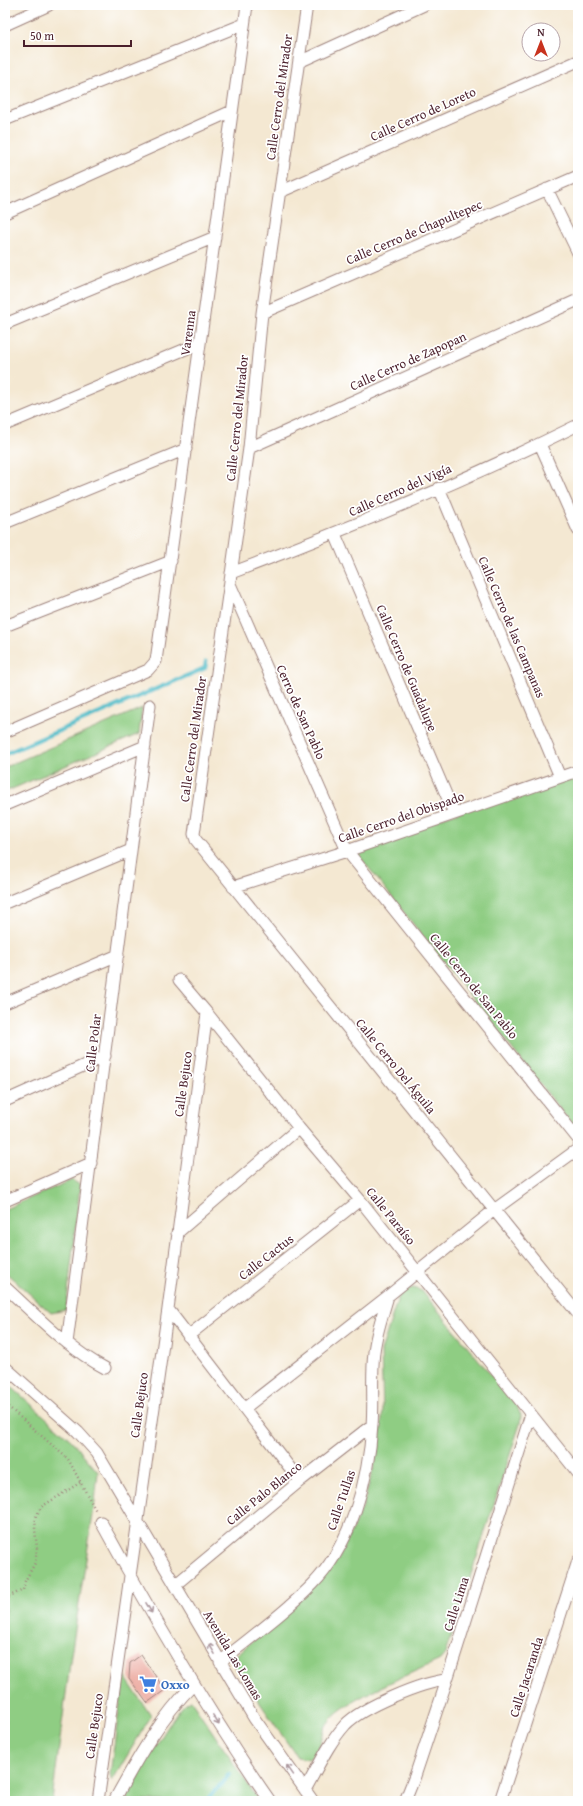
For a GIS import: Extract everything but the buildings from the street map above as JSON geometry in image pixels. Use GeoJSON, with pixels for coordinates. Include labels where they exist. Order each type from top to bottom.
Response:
{"type":"FeatureCollection","features":[{"type":"Feature","properties":{"kind":"street"},"geometry":{"type":"LineString","coordinates":[[5,25],[49,5]]}},
{"type":"Feature","properties":{"kind":"street","name":"Varenna"},"geometry":{"type":"LineString","coordinates":[[5,732],[148,670],[155,664],[158,657],[246,5]]}},
{"type":"Feature","properties":{"kind":"street","name":"Calle Cerro del Mirador"},"geometry":{"type":"LineString","coordinates":[[194,834],[249,448],[262,313],[306,5]]}},
{"type":"Feature","properties":{"kind":"street"},"geometry":{"type":"LineString","coordinates":[[298,62],[424,5]]}},
{"type":"Feature","properties":{"kind":"street"},"geometry":{"type":"LineString","coordinates":[[5,120],[244,24]]}},
{"type":"Feature","properties":{"kind":"street","name":"Calle Cerro de Loreto"},"geometry":{"type":"LineString","coordinates":[[280,192],[578,61]]}},
{"type":"Feature","properties":{"kind":"street"},"geometry":{"type":"LineString","coordinates":[[5,213],[232,111]]}},
{"type":"Feature","properties":{"kind":"street","name":"Calle Cerro de Chapultepec"},"geometry":{"type":"LineString","coordinates":[[262,313],[578,176]]}},
{"type":"Feature","properties":{"kind":"street"},"geometry":{"type":"LineString","coordinates":[[547,189],[578,253]]}},
{"type":"Feature","properties":{"kind":"street"},"geometry":{"type":"LineString","coordinates":[[5,324],[215,237]]}},
{"type":"Feature","properties":{"kind":"street","name":"Calle Cerro de Zapopan"},"geometry":{"type":"LineString","coordinates":[[249,448],[578,300]]}},
{"type":"Feature","properties":{"kind":"street"},"geometry":{"type":"LineString","coordinates":[[5,425],[200,343]]}},
{"type":"Feature","properties":{"kind":"street","name":"Calle Cerro del Vigía"},"geometry":{"type":"LineString","coordinates":[[230,578],[335,534],[540,444],[578,425]]}},
{"type":"Feature","properties":{"kind":"street"},"geometry":{"type":"LineString","coordinates":[[540,444],[578,530]]}},
{"type":"Feature","properties":{"kind":"street"},"geometry":{"type":"LineString","coordinates":[[5,523],[186,449]]}},
{"type":"Feature","properties":{"kind":"street","name":"Calle Cerro de las Campanas"},"geometry":{"type":"LineString","coordinates":[[439,488],[560,777]]}},
{"type":"Feature","properties":{"kind":"street","name":"Calle Cerro de Guadalupe"},"geometry":{"type":"LineString","coordinates":[[335,534],[454,813]]}},
{"type":"Feature","properties":{"kind":"street"},"geometry":{"type":"LineString","coordinates":[[5,626],[170,561]]}},
{"type":"Feature","properties":{"kind":"street","name":"Cerro de San Pablo"},"geometry":{"type":"LineString","coordinates":[[230,578],[347,851]]}},
{"type":"Feature","properties":{"kind":"street","name":"Calle Polar"},"geometry":{"type":"LineString","coordinates":[[67,1343],[92,1163],[150,705]]}},
{"type":"Feature","properties":{"kind":"street"},"geometry":{"type":"LineString","coordinates":[[5,805],[145,746]]}},
{"type":"Feature","properties":{"kind":"street","name":"Calle Cerro del Obispado"},"geometry":{"type":"LineString","coordinates":[[234,887],[347,851],[578,771]]}},
{"type":"Feature","properties":{"kind":"street","name":"Calle Cerro Del Águila"},"geometry":{"type":"LineString","coordinates":[[194,834],[196,840],[578,1314]]}},
{"type":"Feature","properties":{"kind":"street"},"geometry":{"type":"LineString","coordinates":[[5,903],[131,850]]}},
{"type":"Feature","properties":{"kind":"street","name":"Calle Cerro de San Pablo"},"geometry":{"type":"LineString","coordinates":[[347,851],[578,1139]]}},
{"type":"Feature","properties":{"kind":"street"},"geometry":{"type":"LineString","coordinates":[[5,1003],[118,955]]}},
{"type":"Feature","properties":{"kind":"street","name":"Calle Paraíso"},"geometry":{"type":"LineString","coordinates":[[179,980],[299,1128],[360,1200],[578,1473]]}},
{"type":"Feature","properties":{"kind":"street","name":"Calle Bejuco"},"geometry":{"type":"LineString","coordinates":[[98,1801],[137,1518],[168,1309],[207,1013]]}},
{"type":"Feature","properties":{"kind":"street"},"geometry":{"type":"LineString","coordinates":[[5,1100],[105,1056]]}},
{"type":"Feature","properties":{"kind":"street"},"geometry":{"type":"LineString","coordinates":[[177,1233],[299,1128]]}},
{"type":"Feature","properties":{"kind":"street"},"geometry":{"type":"LineString","coordinates":[[245,1408],[388,1296],[494,1210],[578,1149]]}},
{"type":"Feature","properties":{"kind":"street"},"geometry":{"type":"LineString","coordinates":[[5,1201],[92,1163]]}},
{"type":"Feature","properties":{"kind":"street","name":"Calle Cactus"},"geometry":{"type":"LineString","coordinates":[[188,1336],[360,1200]]}},
{"type":"Feature","properties":{"kind":"street"},"geometry":{"type":"LineString","coordinates":[[5,1287],[84,1357],[105,1368]]}},
{"type":"Feature","properties":{"kind":"street","name":"Calle Tullas"},"geometry":{"type":"LineString","coordinates":[[220,1662],[291,1605],[314,1583],[329,1564],[344,1537],[359,1500],[366,1473],[372,1425],[374,1351],[388,1296]]}},
{"type":"Feature","properties":{"kind":"street"},"geometry":{"type":"LineString","coordinates":[[168,1309],[300,1481]]}},
{"type":"Feature","properties":{"kind":"street","name":"Avenida Las Lomas"},"geometry":{"type":"LineString","coordinates":[[5,1367],[92,1446],[102,1460],[254,1718],[313,1801]]}},
{"type":"Feature","properties":{"kind":"street","name":"Calle Lima"},"geometry":{"type":"LineString","coordinates":[[405,1801],[415,1776],[447,1680],[531,1414]]}},
{"type":"Feature","properties":{"kind":"street","name":"Calle Palo Blanco"},"geometry":{"type":"LineString","coordinates":[[175,1585],[300,1481],[372,1425]]}},
{"type":"Feature","properties":{"kind":"street"},"geometry":{"type":"LineString","coordinates":[[100,1522],[129,1575],[194,1684],[241,1759],[270,1801]]}},
{"type":"Feature","properties":{"kind":"street","name":"Calle Jacaranda"},"geometry":{"type":"LineString","coordinates":[[500,1801],[578,1561]]}},
{"type":"Feature","properties":{"kind":"street"},"geometry":{"type":"LineString","coordinates":[[305,1790],[338,1734],[354,1717],[387,1700],[431,1682],[447,1680]]}},
{"type":"Feature","properties":{"kind":"street"},"geometry":{"type":"LineString","coordinates":[[114,1801],[153,1734],[168,1713],[194,1684]]}},
{"type":"Feature","properties":{"kind":"path"},"geometry":{"type":"LineString","coordinates":[[5,1404],[68,1459],[100,1522]]}},
{"type":"Feature","properties":{"kind":"path"},"geometry":{"type":"LineString","coordinates":[[5,1598],[22,1590],[25,1581],[35,1563],[37,1549],[35,1529],[36,1517],[41,1507],[81,1482]]}},
{"type":"Feature","properties":{"kind":"green space"},"geometry":{"type":"Polygon","coordinates":[[[142,708],[139,734],[5,792],[5,767],[142,708]]]}},
{"type":"Feature","properties":{"kind":"green space"},"geometry":{"type":"Polygon","coordinates":[[[578,772],[578,1126],[575,1128],[353,848],[578,772]]]}},
{"type":"Feature","properties":{"kind":"green space"},"geometry":{"type":"Polygon","coordinates":[[[72,1180],[80,1185],[66,1310],[51,1313],[5,1272],[5,1209],[72,1180]]]}},
{"type":"Feature","properties":{"kind":"green space"},"geometry":{"type":"Polygon","coordinates":[[[414,1288],[422,1291],[516,1405],[521,1415],[520,1424],[445,1654],[440,1660],[364,1695],[338,1712],[330,1720],[324,1730],[320,1745],[314,1754],[309,1759],[297,1757],[236,1668],[234,1657],[305,1596],[339,1558],[363,1506],[379,1448],[383,1410],[381,1351],[398,1298],[406,1289],[414,1288]]]}},
{"type":"Feature","properties":{"kind":"green space"},"geometry":{"type":"Polygon","coordinates":[[[5,1381],[72,1441],[98,1472],[95,1502],[71,1655],[52,1801],[5,1801],[5,1381]]]}},
{"type":"Feature","properties":{"kind":"green space"},"geometry":{"type":"Polygon","coordinates":[[[124,1675],[151,1716],[112,1781],[110,1774],[124,1675]]]}},
{"type":"Feature","properties":{"kind":"green space"},"geometry":{"type":"Polygon","coordinates":[[[190,1700],[259,1801],[126,1801],[146,1763],[166,1730],[183,1706],[190,1700]]]}},
{"type":"Feature","properties":{"kind":"waterway"},"geometry":{"type":"LineString","coordinates":[[5,754],[205,668],[206,662]]}},
{"type":"Feature","properties":{"kind":"waterway"},"geometry":{"type":"LineString","coordinates":[[207,1801],[229,1774]]}},
{"type":"Feature","properties":{"kind":"place","name":"Oxxo"},"geometry":{"type":"Point","coordinates":[148,1684]}}]}
